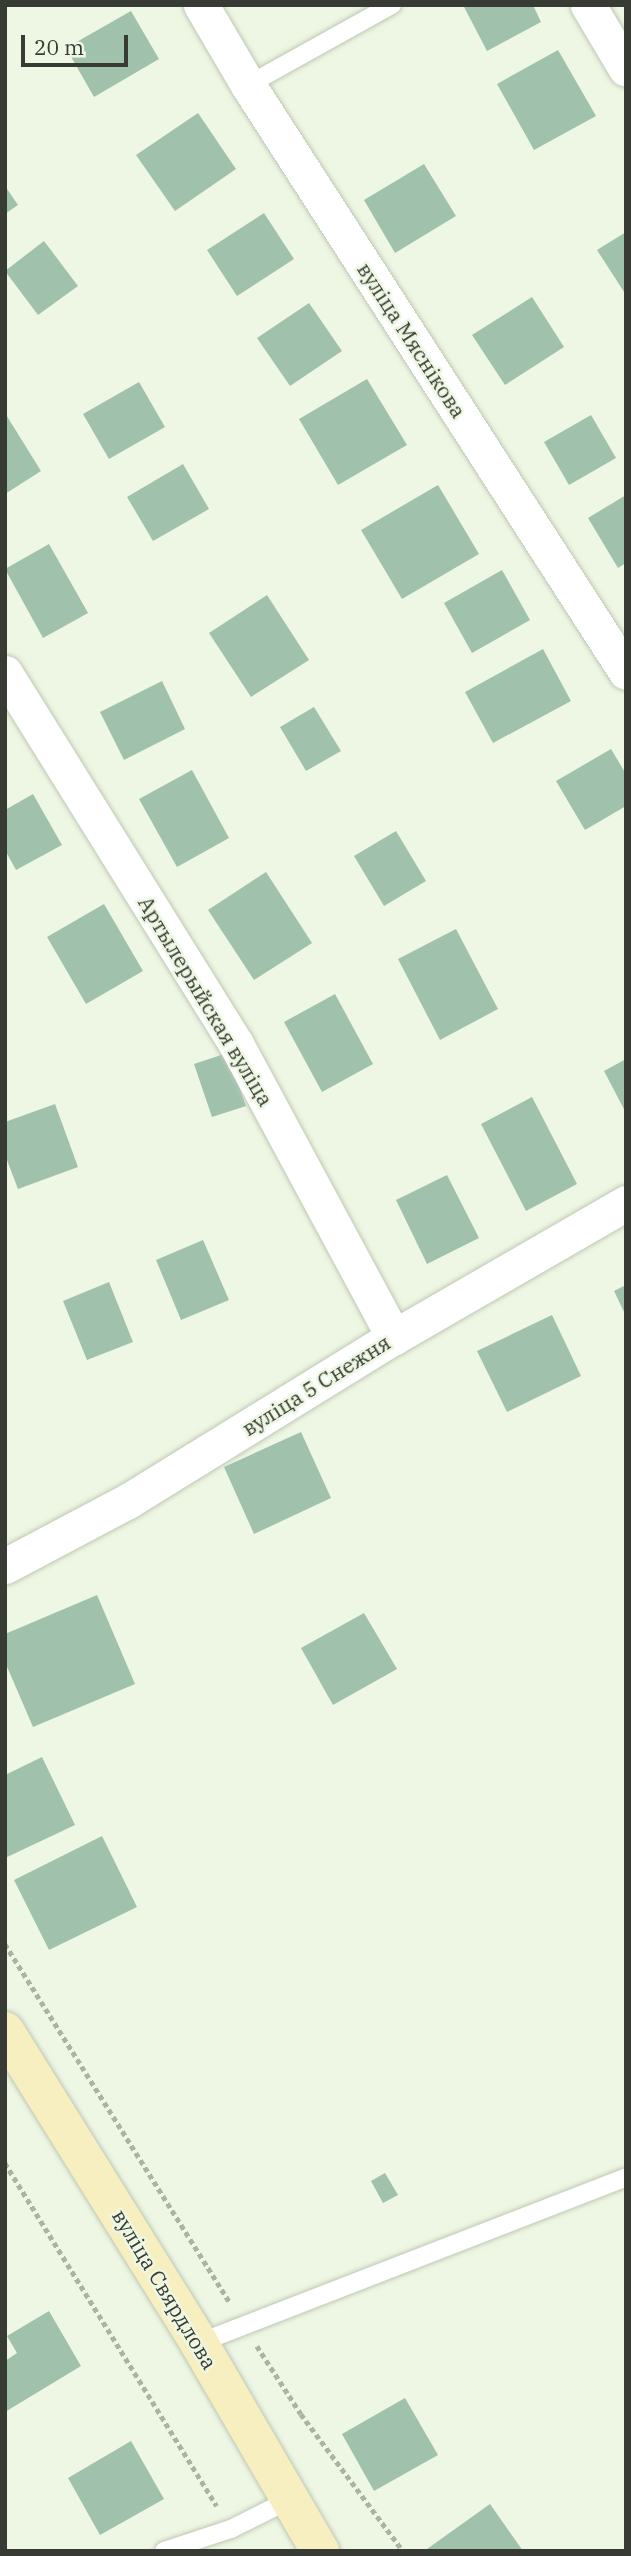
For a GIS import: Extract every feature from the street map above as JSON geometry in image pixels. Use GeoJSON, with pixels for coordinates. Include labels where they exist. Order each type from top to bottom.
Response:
{"type":"FeatureCollection","features":[{"type":"Feature","properties":{"kind":"main road","name":"вуліца Свярдлова"},"geometry":{"type":"LineString","coordinates":[[5,2031],[199,2343],[320,2551]]}},
{"type":"Feature","properties":{"kind":"street","name":"вуліца Мяснікова"},"geometry":{"type":"LineString","coordinates":[[201,5],[248,85],[626,672]]}},
{"type":"Feature","properties":{"kind":"street"},"geometry":{"type":"LineString","coordinates":[[588,5],[626,69]]}},
{"type":"Feature","properties":{"kind":"street","name":"Артылерыйская вуліца"},"geometry":{"type":"LineString","coordinates":[[5,673],[236,1044],[394,1337]]}},
{"type":"Feature","properties":{"kind":"street","name":"вуліца 5 Снежня"},"geometry":{"type":"LineString","coordinates":[[5,1566],[128,1501],[394,1337],[626,1203]]}},
{"type":"Feature","properties":{"kind":"lane"},"geometry":{"type":"LineString","coordinates":[[248,85],[391,5]]}},
{"type":"Feature","properties":{"kind":"lane"},"geometry":{"type":"LineString","coordinates":[[199,2343],[626,2177]]}},
{"type":"Feature","properties":{"kind":"lane"},"geometry":{"type":"LineString","coordinates":[[164,2551],[232,2529],[289,2500]]}},
{"type":"Feature","properties":{"kind":"path"},"geometry":{"type":"LineString","coordinates":[[5,1944],[301,2414],[403,2551]]}},
{"type":"Feature","properties":{"kind":"path"},"geometry":{"type":"LineString","coordinates":[[5,2163],[232,2529]]}},
{"type":"Feature","properties":{"kind":"building"},"geometry":{"type":"Polygon","coordinates":[[[463,5],[533,5],[541,22],[487,51],[463,5]]]}},
{"type":"Feature","properties":{"kind":"building"},"geometry":{"type":"Polygon","coordinates":[[[131,11],[159,59],[94,97],[66,48],[131,11]]]}},
{"type":"Feature","properties":{"kind":"building"},"geometry":{"type":"Polygon","coordinates":[[[558,50],[596,116],[534,150],[497,84],[558,50]]]}},
{"type":"Feature","properties":{"kind":"building"},"geometry":{"type":"Polygon","coordinates":[[[198,113],[236,169],[175,211],[136,155],[198,113]]]}},
{"type":"Feature","properties":{"kind":"building"},"geometry":{"type":"Polygon","coordinates":[[[424,164],[456,216],[395,253],[364,200],[424,164]]]}},
{"type":"Feature","properties":{"kind":"building"},"geometry":{"type":"Polygon","coordinates":[[[5,186],[18,205],[5,214],[5,186]]]}},
{"type":"Feature","properties":{"kind":"building"},"geometry":{"type":"Polygon","coordinates":[[[264,213],[294,259],[237,296],[207,250],[264,213]]]}},
{"type":"Feature","properties":{"kind":"building"},"geometry":{"type":"Polygon","coordinates":[[[626,232],[626,295],[597,250],[626,232]]]}},
{"type":"Feature","properties":{"kind":"building"},"geometry":{"type":"Polygon","coordinates":[[[44,241],[78,286],[38,315],[5,271],[44,241]]]}},
{"type":"Feature","properties":{"kind":"building"},"geometry":{"type":"Polygon","coordinates":[[[532,297],[564,347],[505,385],[472,335],[532,297]]]}},
{"type":"Feature","properties":{"kind":"building"},"geometry":{"type":"Polygon","coordinates":[[[309,303],[342,351],[290,386],[257,338],[309,303]]]}},
{"type":"Feature","properties":{"kind":"building"},"geometry":{"type":"Polygon","coordinates":[[[367,379],[407,445],[338,485],[299,419],[367,379]]]}},
{"type":"Feature","properties":{"kind":"building"},"geometry":{"type":"Polygon","coordinates":[[[139,382],[165,427],[109,459],[83,414],[139,382]]]}},
{"type":"Feature","properties":{"kind":"building"},"geometry":{"type":"Polygon","coordinates":[[[5,413],[41,471],[5,494],[5,413]]]}},
{"type":"Feature","properties":{"kind":"building"},"geometry":{"type":"Polygon","coordinates":[[[591,415],[616,458],[569,485],[544,442],[591,415]]]}},
{"type":"Feature","properties":{"kind":"building"},"geometry":{"type":"Polygon","coordinates":[[[183,464],[209,509],[153,541],[127,497],[183,464]]]}},
{"type":"Feature","properties":{"kind":"building"},"geometry":{"type":"Polygon","coordinates":[[[438,485],[479,554],[402,599],[361,530],[438,485]]]}},
{"type":"Feature","properties":{"kind":"building"},"geometry":{"type":"Polygon","coordinates":[[[626,495],[626,563],[618,568],[588,518],[626,495]]]}},
{"type":"Feature","properties":{"kind":"building"},"geometry":{"type":"Polygon","coordinates":[[[49,544],[88,613],[43,638],[5,569],[49,544]]]}},
{"type":"Feature","properties":{"kind":"building"},"geometry":{"type":"Polygon","coordinates":[[[502,570],[530,620],[472,653],[444,603],[502,570]]]}},
{"type":"Feature","properties":{"kind":"building"},"geometry":{"type":"Polygon","coordinates":[[[267,595],[309,660],[251,697],[209,633],[267,595]]]}},
{"type":"Feature","properties":{"kind":"building"},"geometry":{"type":"Polygon","coordinates":[[[543,649],[571,701],[493,743],[465,692],[543,649]]]}},
{"type":"Feature","properties":{"kind":"building"},"geometry":{"type":"Polygon","coordinates":[[[162,681],[185,729],[124,760],[100,712],[162,681]]]}},
{"type":"Feature","properties":{"kind":"building"},"geometry":{"type":"Polygon","coordinates":[[[314,707],[341,751],[306,771],[280,727],[314,707]]]}},
{"type":"Feature","properties":{"kind":"building"},"geometry":{"type":"Polygon","coordinates":[[[611,749],[626,774],[626,806],[585,830],[556,781],[611,749]]]}},
{"type":"Feature","properties":{"kind":"building"},"geometry":{"type":"Polygon","coordinates":[[[192,770],[229,838],[177,867],[139,799],[192,770]]]}},
{"type":"Feature","properties":{"kind":"building"},"geometry":{"type":"Polygon","coordinates":[[[33,794],[62,845],[16,870],[5,850],[5,810],[33,794]]]}},
{"type":"Feature","properties":{"kind":"building"},"geometry":{"type":"Polygon","coordinates":[[[396,831],[426,881],[384,906],[354,856],[396,831]]]}},
{"type":"Feature","properties":{"kind":"building"},"geometry":{"type":"Polygon","coordinates":[[[266,872],[312,943],[254,980],[208,910],[266,872]]]}},
{"type":"Feature","properties":{"kind":"building"},"geometry":{"type":"Polygon","coordinates":[[[104,904],[143,971],[86,1004],[47,937],[104,904]]]}},
{"type":"Feature","properties":{"kind":"building"},"geometry":{"type":"Polygon","coordinates":[[[456,929],[498,1009],[440,1040],[398,959],[456,929]]]}},
{"type":"Feature","properties":{"kind":"building"},"geometry":{"type":"Polygon","coordinates":[[[335,994],[373,1064],[322,1092],[284,1022],[335,994]]]}},
{"type":"Feature","properties":{"kind":"building"},"geometry":{"type":"Polygon","coordinates":[[[227,1053],[246,1106],[212,1117],[194,1064],[227,1053]]]}},
{"type":"Feature","properties":{"kind":"building"},"geometry":{"type":"Polygon","coordinates":[[[626,1059],[626,1113],[604,1071],[626,1059]]]}},
{"type":"Feature","properties":{"kind":"building"},"geometry":{"type":"Polygon","coordinates":[[[532,1097],[577,1184],[526,1211],[481,1124],[532,1097]]]}},
{"type":"Feature","properties":{"kind":"building"},"geometry":{"type":"Polygon","coordinates":[[[55,1104],[78,1167],[18,1189],[5,1155],[5,1122],[55,1104]]]}},
{"type":"Feature","properties":{"kind":"building"},"geometry":{"type":"Polygon","coordinates":[[[447,1175],[479,1238],[427,1264],[396,1200],[447,1175]]]}},
{"type":"Feature","properties":{"kind":"building"},"geometry":{"type":"Polygon","coordinates":[[[203,1240],[229,1300],[181,1320],[156,1260],[203,1240]]]}},
{"type":"Feature","properties":{"kind":"building"},"geometry":{"type":"Polygon","coordinates":[[[109,1282],[133,1342],[87,1360],[63,1301],[109,1282]]]}},
{"type":"Feature","properties":{"kind":"building"},"geometry":{"type":"Polygon","coordinates":[[[626,1285],[626,1316],[614,1291],[626,1285]]]}},
{"type":"Feature","properties":{"kind":"building"},"geometry":{"type":"Polygon","coordinates":[[[552,1315],[581,1376],[507,1412],[477,1351],[552,1315]]]}},
{"type":"Feature","properties":{"kind":"building"},"geometry":{"type":"Polygon","coordinates":[[[301,1432],[331,1498],[254,1534],[224,1467],[301,1432]]]}},
{"type":"Feature","properties":{"kind":"building"},"geometry":{"type":"Polygon","coordinates":[[[97,1595],[135,1684],[33,1727],[5,1662],[5,1634],[97,1595]]]}},
{"type":"Feature","properties":{"kind":"building"},"geometry":{"type":"Polygon","coordinates":[[[364,1613],[397,1669],[333,1705],[301,1648],[364,1613]]]}},
{"type":"Feature","properties":{"kind":"building"},"geometry":{"type":"Polygon","coordinates":[[[42,1757],[75,1825],[5,1858],[5,1775],[42,1757]]]}},
{"type":"Feature","properties":{"kind":"building"},"geometry":{"type":"Polygon","coordinates":[[[102,1836],[137,1907],[49,1950],[14,1880],[102,1836]]]}},
{"type":"Feature","properties":{"kind":"building"},"geometry":{"type":"Polygon","coordinates":[[[385,2173],[398,2195],[383,2203],[371,2181],[385,2173]]]}},
{"type":"Feature","properties":{"kind":"building"},"geometry":{"type":"Polygon","coordinates":[[[49,2311],[81,2366],[5,2412],[5,2361],[17,2353],[7,2336],[49,2311]]]}},
{"type":"Feature","properties":{"kind":"building"},"geometry":{"type":"Polygon","coordinates":[[[405,2398],[438,2455],[374,2491],[342,2434],[405,2398]]]}},
{"type":"Feature","properties":{"kind":"building"},"geometry":{"type":"Polygon","coordinates":[[[131,2441],[164,2499],[100,2535],[68,2478],[131,2441]]]}},
{"type":"Feature","properties":{"kind":"building"},"geometry":{"type":"Polygon","coordinates":[[[490,2504],[523,2551],[427,2549],[490,2504]]]}}]}
